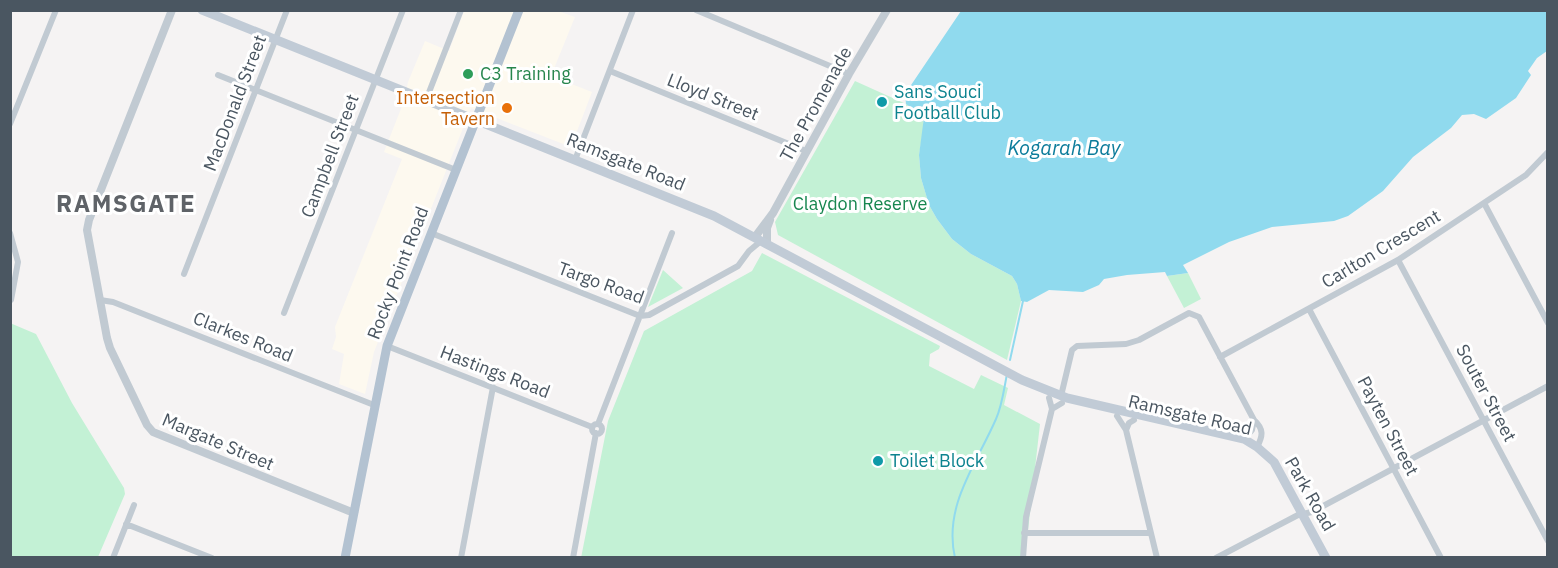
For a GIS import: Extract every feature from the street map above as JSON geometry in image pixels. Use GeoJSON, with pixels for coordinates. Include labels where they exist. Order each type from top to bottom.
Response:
{"type":"FeatureCollection","features":[{"type":"Feature","properties":{"kind":"main road","name":"Ramsgate Road"},"geometry":{"type":"LineString","coordinates":[[202,10],[694,208],[758,239],[1004,370],[1049,398],[1244,439],[1257,447]]}},
{"type":"Feature","properties":{"kind":"main road","name":"Rocky Point Road"},"geometry":{"type":"LineString","coordinates":[[345,558],[387,346],[519,10]]}},
{"type":"Feature","properties":{"kind":"main road","name":"Ramsgate Road"},"geometry":{"type":"LineString","coordinates":[[1017,378],[1061,399],[1117,416],[1257,447]]}},
{"type":"Feature","properties":{"kind":"main road","name":"Park Road"},"geometry":{"type":"LineString","coordinates":[[1257,447],[1274,462],[1326,558]]}},
{"type":"Feature","properties":{"kind":"street"},"geometry":{"type":"LineString","coordinates":[[10,124],[56,10]]}},
{"type":"Feature","properties":{"kind":"street","name":"Margate Street"},"geometry":{"type":"LineString","coordinates":[[172,10],[87,230],[110,348],[147,425],[153,432],[354,513]]}},
{"type":"Feature","properties":{"kind":"street","name":"MacDonald Street"},"geometry":{"type":"LineString","coordinates":[[184,274],[287,10]]}},
{"type":"Feature","properties":{"kind":"street","name":"Campbell Street"},"geometry":{"type":"LineString","coordinates":[[284,313],[403,10]]}},
{"type":"Feature","properties":{"kind":"street"},"geometry":{"type":"LineString","coordinates":[[426,100],[461,10]]}},
{"type":"Feature","properties":{"kind":"street"},"geometry":{"type":"LineString","coordinates":[[575,160],[633,10]]}},
{"type":"Feature","properties":{"kind":"street"},"geometry":{"type":"LineString","coordinates":[[696,10],[849,74]]}},
{"type":"Feature","properties":{"kind":"street","name":"The Promenade"},"geometry":{"type":"LineString","coordinates":[[758,239],[887,10]]}},
{"type":"Feature","properties":{"kind":"street","name":"Lloyd Street"},"geometry":{"type":"LineString","coordinates":[[610,71],[806,151]]}},
{"type":"Feature","properties":{"kind":"street"},"geometry":{"type":"LineString","coordinates":[[218,75],[456,170]]}},
{"type":"Feature","properties":{"kind":"street","name":"Carlton Crescent"},"geometry":{"type":"LineString","coordinates":[[1220,357],[1398,260],[1526,175],[1548,152]]}},
{"type":"Feature","properties":{"kind":"street"},"geometry":{"type":"LineString","coordinates":[[1484,203],[1548,323]]}},
{"type":"Feature","properties":{"kind":"street","name":"The Promenade"},"geometry":{"type":"LineString","coordinates":[[758,239],[767,228],[772,213]]}},
{"type":"Feature","properties":{"kind":"street"},"geometry":{"type":"LineString","coordinates":[[10,233],[18,262],[11,300]]}},
{"type":"Feature","properties":{"kind":"street","name":"Targo Road"},"geometry":{"type":"LineString","coordinates":[[431,233],[640,316],[649,315],[738,266],[758,239]]}},
{"type":"Feature","properties":{"kind":"street"},"geometry":{"type":"LineString","coordinates":[[573,558],[596,434],[593,431],[672,233]]}},
{"type":"Feature","properties":{"kind":"street"},"geometry":{"type":"LineString","coordinates":[[749,251],[758,239]]}},
{"type":"Feature","properties":{"kind":"street","name":"Souter Street"},"geometry":{"type":"LineString","coordinates":[[1398,260],[1548,541]]}},
{"type":"Feature","properties":{"kind":"street","name":"Clarkes Road"},"geometry":{"type":"LineString","coordinates":[[100,300],[113,302],[374,405]]}},
{"type":"Feature","properties":{"kind":"street","name":"Payten Street"},"geometry":{"type":"LineString","coordinates":[[1309,309],[1441,558]]}},
{"type":"Feature","properties":{"kind":"street"},"geometry":{"type":"LineString","coordinates":[[1052,409],[1061,399],[1072,350],[1077,346],[1126,344],[1139,340],[1189,313],[1199,317],[1254,420],[1261,426],[1263,436],[1257,447]]}},
{"type":"Feature","properties":{"kind":"street","name":"Hastings Road"},"geometry":{"type":"LineString","coordinates":[[387,346],[595,425]]}},
{"type":"Feature","properties":{"kind":"street"},"geometry":{"type":"LineString","coordinates":[[1216,558],[1296,516],[1312,512],[1548,386]]}},
{"type":"Feature","properties":{"kind":"street"},"geometry":{"type":"LineString","coordinates":[[461,558],[493,387]]}},
{"type":"Feature","properties":{"kind":"street"},"geometry":{"type":"LineString","coordinates":[[1023,558],[1024,533],[1052,409],[1049,398]]}},
{"type":"Feature","properties":{"kind":"street"},"geometry":{"type":"LineString","coordinates":[[1117,416],[1126,430],[1157,558]]}},
{"type":"Feature","properties":{"kind":"street"},"geometry":{"type":"LineString","coordinates":[[1126,430],[1129,423],[1134,420]]}},
{"type":"Feature","properties":{"kind":"street"},"geometry":{"type":"LineString","coordinates":[[1244,439],[1252,430],[1254,420]]}},
{"type":"Feature","properties":{"kind":"street"},"geometry":{"type":"LineString","coordinates":[[113,558],[134,506]]}},
{"type":"Feature","properties":{"kind":"street"},"geometry":{"type":"LineString","coordinates":[[126,524],[212,558]]}},
{"type":"Feature","properties":{"kind":"street"},"geometry":{"type":"LineString","coordinates":[[1024,533],[1150,533]]}},
{"type":"Feature","properties":{"kind":"shaded area"},"geometry":{"type":"Polygon","coordinates":[[[464,11],[558,11],[575,17],[551,76],[592,92],[571,147],[471,108],[374,352],[365,394],[339,384],[344,354],[332,349],[336,337],[335,327],[402,159],[384,152],[404,101],[408,82],[425,41],[449,51],[464,11]]]}},
{"type":"Feature","properties":{"kind":"green space","name":"Claydon Reserve"},"geometry":{"type":"Polygon","coordinates":[[[855,81],[906,104],[922,114],[924,125],[919,155],[921,178],[929,205],[952,239],[971,254],[1012,276],[1017,284],[1021,301],[1007,360],[778,235],[775,222],[855,81]]]}},
{"type":"Feature","properties":{"kind":"green space"},"geometry":{"type":"Polygon","coordinates":[[[762,253],[940,346],[930,354],[929,366],[974,389],[981,375],[1008,388],[1004,405],[1040,424],[1025,557],[581,558],[608,421],[644,331],[752,271],[762,253]]]}},
{"type":"Feature","properties":{"kind":"green space"},"geometry":{"type":"Polygon","coordinates":[[[663,270],[683,288],[648,307],[663,270]]]}},
{"type":"Feature","properties":{"kind":"green space"},"geometry":{"type":"Polygon","coordinates":[[[1188,273],[1201,299],[1184,308],[1167,276],[1188,273]]]}},
{"type":"Feature","properties":{"kind":"green space"},"geometry":{"type":"Polygon","coordinates":[[[10,323],[36,334],[72,403],[124,488],[125,494],[98,557],[11,557],[10,323]]]}},
{"type":"Feature","properties":{"kind":"water","name":"Kogarah Bay"},"geometry":{"type":"Polygon","coordinates":[[[961,11],[1547,11],[1547,51],[1537,58],[1528,71],[1531,75],[1516,98],[1486,119],[1474,114],[1462,115],[1451,128],[1413,157],[1383,191],[1348,216],[1334,221],[1272,227],[1229,242],[1183,265],[1188,273],[1167,276],[1165,272],[1104,279],[1099,285],[1083,292],[1049,290],[1027,302],[1021,301],[1017,284],[1012,276],[971,254],[952,239],[929,205],[921,178],[919,155],[924,117],[906,104],[905,94],[961,11]]]}},
{"type":"Feature","properties":{"kind":"waterway"},"geometry":{"type":"LineString","coordinates":[[1010,360],[1023,301]]}},
{"type":"Feature","properties":{"kind":"waterway"},"geometry":{"type":"LineString","coordinates":[[955,558],[952,539],[957,503],[998,414],[1007,374]]}},
{"type":"Feature","properties":{"kind":"place","name":"C3 Training"},"geometry":{"type":"Point","coordinates":[468,74]}},
{"type":"Feature","properties":{"kind":"place","name":"Sans Souci Football Club"},"geometry":{"type":"Point","coordinates":[882,102]}},
{"type":"Feature","properties":{"kind":"place","name":"Intersection Tavern"},"geometry":{"type":"Point","coordinates":[507,108]}},
{"type":"Feature","properties":{"kind":"place","name":"Toilet Block"},"geometry":{"type":"Point","coordinates":[878,461]}},
{"type":"Feature","properties":{"kind":"district","name":"RAMSGATE"},"geometry":{"type":"Point","coordinates":[126,204]}}]}
